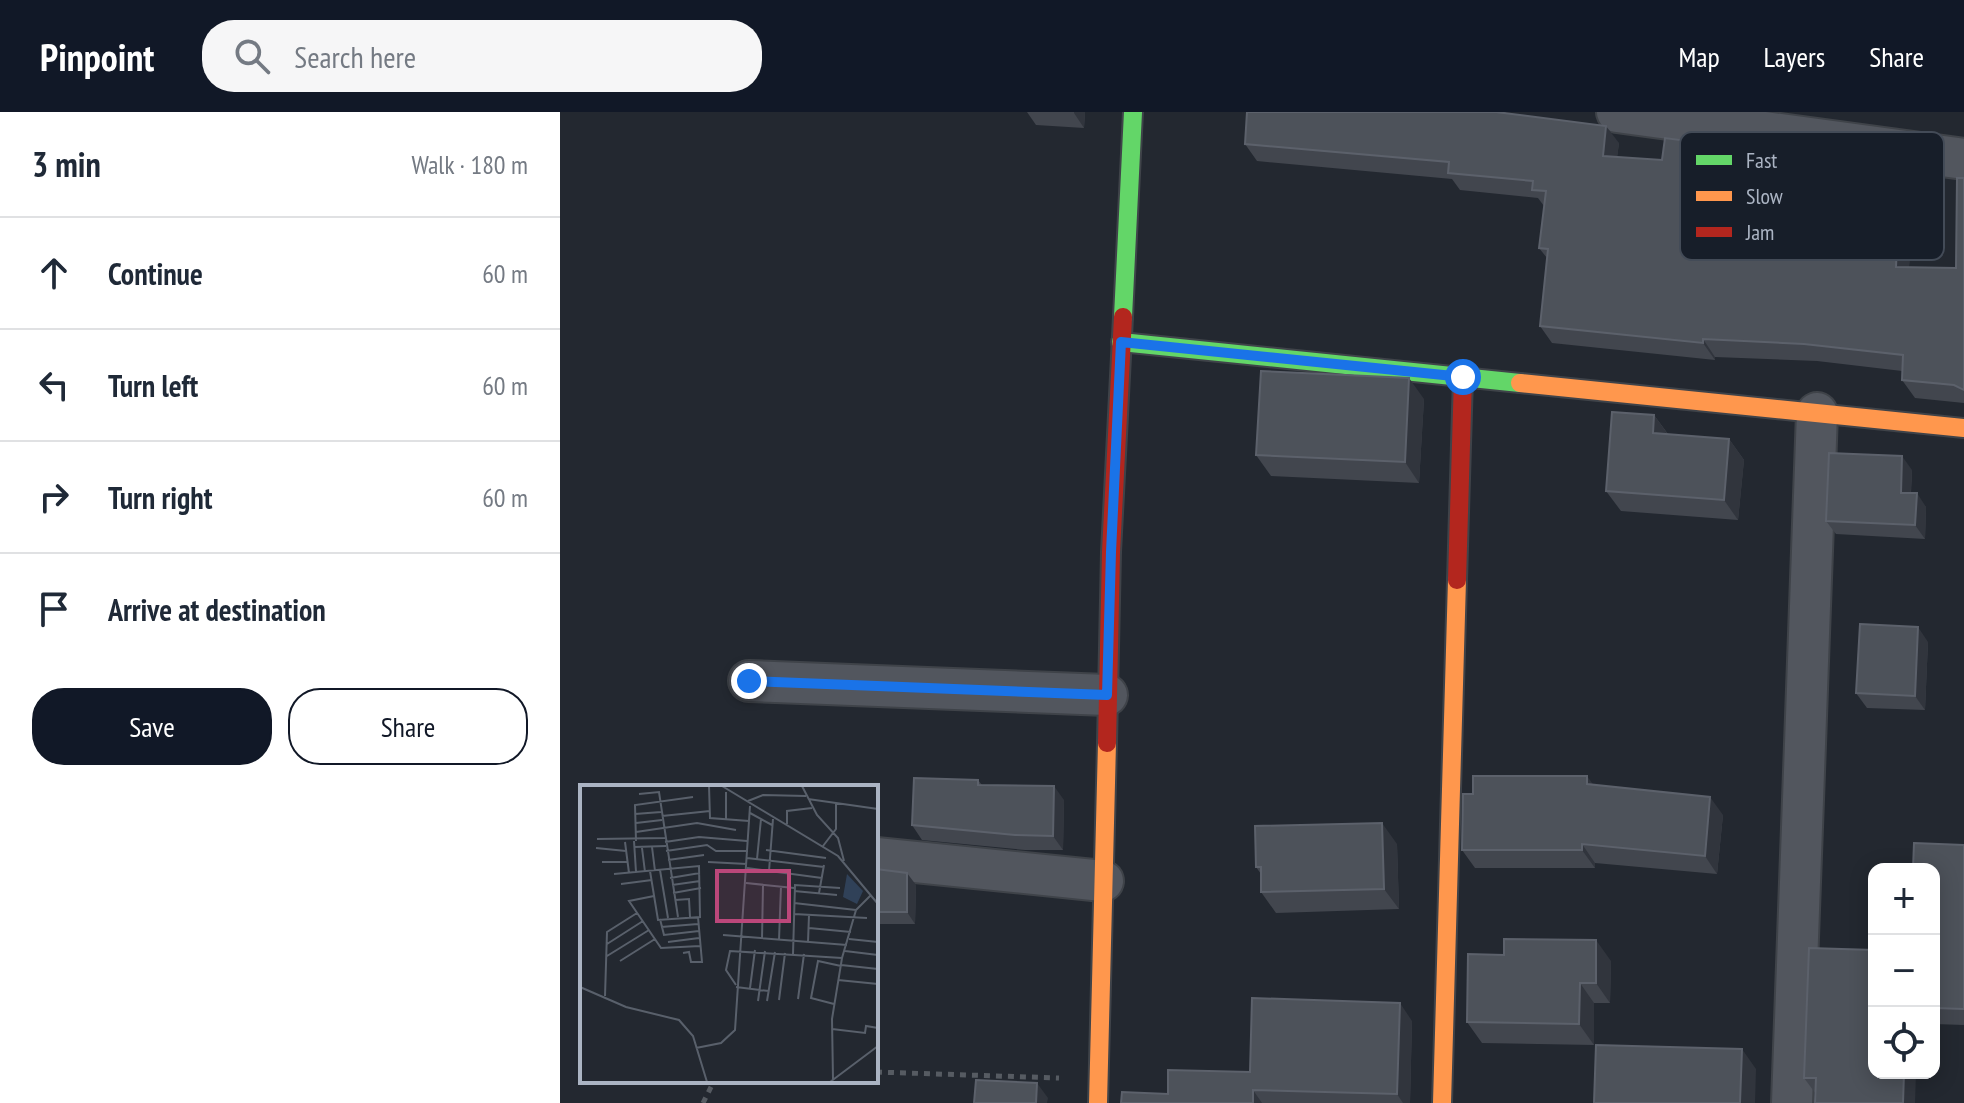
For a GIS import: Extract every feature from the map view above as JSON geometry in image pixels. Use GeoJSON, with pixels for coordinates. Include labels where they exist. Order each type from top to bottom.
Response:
{"type":"FeatureCollection","features":[{"type":"Feature","properties":{"kind":"street"},"geometry":{"type":"LineString","coordinates":[[1098,1103],[1111,552],[1133,112]]}},
{"type":"Feature","properties":{"kind":"street"},"geometry":{"type":"LineString","coordinates":[[1617,112],[1765,132]]}},
{"type":"Feature","properties":{"kind":"street"},"geometry":{"type":"LineString","coordinates":[[1944,156],[1964,159]]}},
{"type":"Feature","properties":{"kind":"street"},"geometry":{"type":"LineString","coordinates":[[1121,342],[1964,428]]}},
{"type":"Feature","properties":{"kind":"street"},"geometry":{"type":"LineString","coordinates":[[1442,1103],[1463,377]]}},
{"type":"Feature","properties":{"kind":"street"},"geometry":{"type":"LineString","coordinates":[[1792,1103],[1817,413]]}},
{"type":"Feature","properties":{"kind":"street"},"geometry":{"type":"LineString","coordinates":[[749,681],[1107,695]]}},
{"type":"Feature","properties":{"kind":"street"},"geometry":{"type":"LineString","coordinates":[[878,858],[1103,881]]}},
{"type":"Feature","properties":{"kind":"path"},"geometry":{"type":"LineString","coordinates":[[878,1072],[1099,1079]]}},
{"type":"Feature","properties":{"kind":"path"},"geometry":{"type":"LineString","coordinates":[[703,1103],[713,1083]]}},
{"type":"Feature","properties":{"kind":"building"},"geometry":{"type":"Polygon","coordinates":[[[1247,112],[1496,112],[1606,126],[1603,156],[1662,160],[1665,138],[1680,140],[1680,260],[1896,260],[1896,267],[1956,268],[1957,178],[1964,178],[1964,390],[1954,385],[1902,380],[1903,355],[1804,344],[1703,339],[1703,343],[1540,326],[1548,249],[1539,248],[1546,191],[1532,190],[1533,181],[1448,173],[1449,162],[1245,144],[1247,112]]]}},
{"type":"Feature","properties":{"kind":"building"},"geometry":{"type":"Polygon","coordinates":[[[1261,371],[1409,378],[1405,462],[1256,455],[1261,371]]]}},
{"type":"Feature","properties":{"kind":"building"},"geometry":{"type":"Polygon","coordinates":[[[1612,412],[1654,415],[1653,433],[1729,439],[1724,500],[1606,491],[1612,412]]]}},
{"type":"Feature","properties":{"kind":"building"},"geometry":{"type":"Polygon","coordinates":[[[1829,453],[1902,456],[1901,493],[1917,493],[1915,525],[1826,521],[1829,453]]]}},
{"type":"Feature","properties":{"kind":"building"},"geometry":{"type":"Polygon","coordinates":[[[1860,624],[1918,627],[1915,696],[1856,693],[1860,624]]]}},
{"type":"Feature","properties":{"kind":"building"},"geometry":{"type":"Polygon","coordinates":[[[1473,776],[1587,776],[1587,784],[1710,797],[1705,856],[1582,844],[1582,850],[1462,850],[1463,794],[1473,794],[1473,776]]]}},
{"type":"Feature","properties":{"kind":"building"},"geometry":{"type":"Polygon","coordinates":[[[914,778],[978,780],[978,785],[1054,786],[1053,836],[912,825],[914,778]]]}},
{"type":"Feature","properties":{"kind":"building"},"geometry":{"type":"Polygon","coordinates":[[[1382,823],[1384,889],[1261,892],[1261,867],[1256,867],[1255,826],[1382,823]]]}},
{"type":"Feature","properties":{"kind":"building"},"geometry":{"type":"Polygon","coordinates":[[[1914,843],[1964,845],[1964,1009],[1940,1008],[1940,863],[1913,863],[1914,843]]]}},
{"type":"Feature","properties":{"kind":"building"},"geometry":{"type":"Polygon","coordinates":[[[878,869],[907,873],[907,912],[878,912],[878,869]]]}},
{"type":"Feature","properties":{"kind":"building"},"geometry":{"type":"Polygon","coordinates":[[[1504,939],[1596,940],[1596,983],[1580,983],[1579,1024],[1467,1022],[1468,954],[1504,955],[1504,939]]]}},
{"type":"Feature","properties":{"kind":"building"},"geometry":{"type":"Polygon","coordinates":[[[1809,948],[1868,950],[1868,1079],[1904,1079],[1903,1103],[1815,1103],[1816,1078],[1804,1078],[1809,948]]]}},
{"type":"Feature","properties":{"kind":"building"},"geometry":{"type":"Polygon","coordinates":[[[1252,998],[1400,1003],[1397,1094],[1253,1090],[1253,1103],[1121,1103],[1122,1092],[1168,1094],[1168,1070],[1250,1072],[1252,998]]]}},
{"type":"Feature","properties":{"kind":"building"},"geometry":{"type":"Polygon","coordinates":[[[1596,1045],[1742,1049],[1740,1103],[1594,1103],[1596,1045]]]}},
{"type":"Feature","properties":{"kind":"building"},"geometry":{"type":"Polygon","coordinates":[[[976,1080],[1037,1083],[1036,1103],[974,1103],[976,1080]]]}},
{"type":"Feature","properties":{"kind":"traffic: fast"},"geometry":{"type":"LineString","coordinates":[[1123,317],[1133,112]]}},
{"type":"Feature","properties":{"kind":"traffic: fast"},"geometry":{"type":"LineString","coordinates":[[1121,342],[1520,383]]}},
{"type":"Feature","properties":{"kind":"traffic: slow"},"geometry":{"type":"LineString","coordinates":[[1520,383],[1964,428]]}},
{"type":"Feature","properties":{"kind":"traffic: slow"},"geometry":{"type":"LineString","coordinates":[[1442,1103],[1457,580]]}},
{"type":"Feature","properties":{"kind":"traffic: slow"},"geometry":{"type":"LineString","coordinates":[[1098,1103],[1107,743]]}},
{"type":"Feature","properties":{"kind":"traffic: jam"},"geometry":{"type":"LineString","coordinates":[[1107,743],[1111,552],[1123,317]]}},
{"type":"Feature","properties":{"kind":"traffic: jam"},"geometry":{"type":"LineString","coordinates":[[1457,580],[1463,377]]}},
{"type":"Feature","properties":{"kind":"route"},"geometry":{"type":"LineString","coordinates":[[749,681],[1107,695],[1121,342],[1463,377]]}}]}
